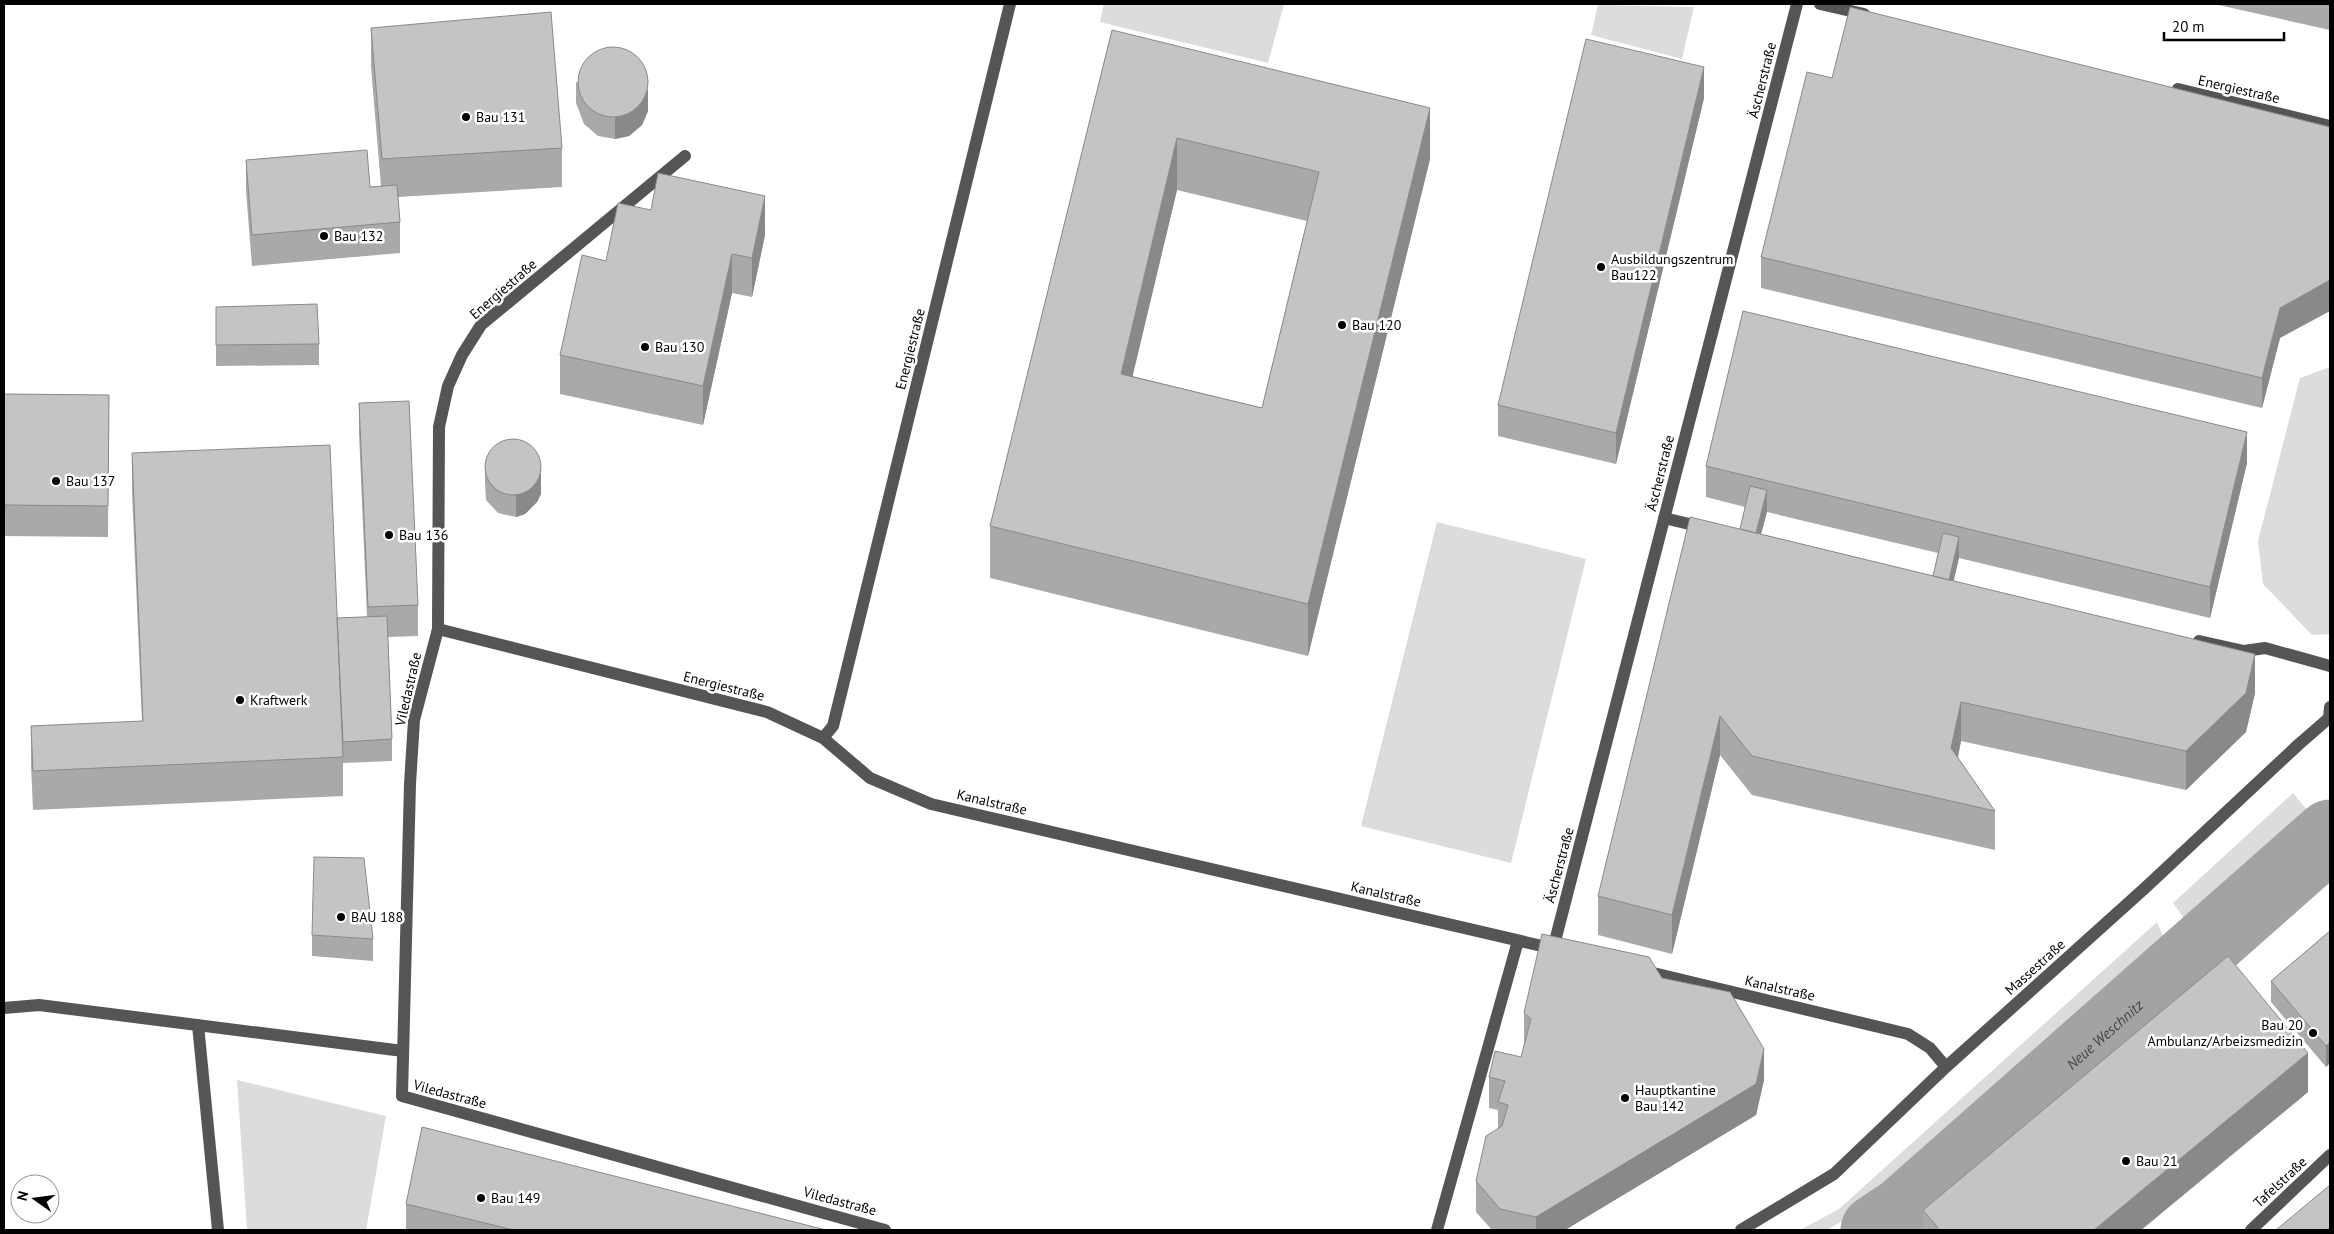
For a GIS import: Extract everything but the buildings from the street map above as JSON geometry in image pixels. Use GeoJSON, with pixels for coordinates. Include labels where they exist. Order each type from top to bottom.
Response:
{"type":"FeatureCollection","features":[{"type":"Feature","properties":{"kind":"lane","name":"Energiestraße"},"geometry":{"type":"LineString","coordinates":[[685,156],[481,325],[462,355],[448,386],[439,427],[438,629],[767,712],[823,738],[833,726],[1010,4]]}},
{"type":"Feature","properties":{"kind":"lane","name":"Äscherstraße"},"geometry":{"type":"LineString","coordinates":[[1553,949],[1797,4]]}},
{"type":"Feature","properties":{"kind":"lane"},"geometry":{"type":"LineString","coordinates":[[1820,4],[1878,18]]}},
{"type":"Feature","properties":{"kind":"lane","name":"Energiestraße"},"geometry":{"type":"LineString","coordinates":[[2167,87],[2330,126]]}},
{"type":"Feature","properties":{"kind":"lane"},"geometry":{"type":"LineString","coordinates":[[1664,518],[1717,530]]}},
{"type":"Feature","properties":{"kind":"lane","name":"Viledastraße"},"geometry":{"type":"LineString","coordinates":[[438,629],[414,720],[402,1096],[885,1230]]}},
{"type":"Feature","properties":{"kind":"lane"},"geometry":{"type":"LineString","coordinates":[[2186,638],[2244,651],[2264,648],[2330,666]]}},
{"type":"Feature","properties":{"kind":"lane","name":"Massestraße"},"geometry":{"type":"LineString","coordinates":[[1741,1230],[1834,1174],[1946,1067],[2138,895],[2330,715]]}},
{"type":"Feature","properties":{"kind":"lane","name":"Kanalstraße"},"geometry":{"type":"LineString","coordinates":[[823,738],[870,778],[931,804],[1572,953]]}},
{"type":"Feature","properties":{"kind":"lane"},"geometry":{"type":"LineString","coordinates":[[1437,1230],[1518,941]]}},
{"type":"Feature","properties":{"kind":"lane","name":"Kanalstraße"},"geometry":{"type":"LineString","coordinates":[[1630,967],[1908,1034],[1930,1048],[1946,1067]]}},
{"type":"Feature","properties":{"kind":"lane"},"geometry":{"type":"LineString","coordinates":[[4,1008],[38,1005],[403,1051]]}},
{"type":"Feature","properties":{"kind":"lane"},"geometry":{"type":"LineString","coordinates":[[198,1025],[218,1230]]}},
{"type":"Feature","properties":{"kind":"lane","name":"Tafelstraße"},"geometry":{"type":"LineString","coordinates":[[2251,1230],[2330,1155]]}},
{"type":"Feature","properties":{"kind":"shaded area"},"geometry":{"type":"Polygon","coordinates":[[[1104,4],[1284,4],[1268,63],[1100,22],[1104,4]]]}},
{"type":"Feature","properties":{"kind":"shaded area"},"geometry":{"type":"Polygon","coordinates":[[[1598,5],[1694,7],[1682,59],[1591,35],[1598,5]]]}},
{"type":"Feature","properties":{"kind":"shaded area"},"geometry":{"type":"Polygon","coordinates":[[[2330,367],[2330,634],[2312,635],[2263,584],[2258,541],[2300,378],[2330,367]]]}},
{"type":"Feature","properties":{"kind":"shaded area"},"geometry":{"type":"Polygon","coordinates":[[[1437,522],[1586,559],[1511,863],[1361,826],[1437,522]]]}},
{"type":"Feature","properties":{"kind":"shaded area"},"geometry":{"type":"Polygon","coordinates":[[[2293,793],[2321,827],[2197,936],[2173,903],[2293,793]]]}},
{"type":"Feature","properties":{"kind":"shaded area"},"geometry":{"type":"Polygon","coordinates":[[[2157,922],[2168,948],[1849,1217],[1827,1230],[1800,1230],[1839,1209],[2157,922]]]}},
{"type":"Feature","properties":{"kind":"shaded area"},"geometry":{"type":"Polygon","coordinates":[[[237,1080],[386,1116],[366,1230],[247,1230],[237,1080]]]}},
{"type":"Feature","properties":{"kind":"waterway","name":"Neue Weschnitz"},"geometry":{"type":"LineString","coordinates":[[1876,1230],[1903,1212],[2330,835]]}},
{"type":"Feature","properties":{"kind":"place","name":"Bau 131"},"geometry":{"type":"Point","coordinates":[466,117]}},
{"type":"Feature","properties":{"kind":"place","name":"Bau 132"},"geometry":{"type":"Point","coordinates":[324,236]}},
{"type":"Feature","properties":{"kind":"place","name":"Ausbildungszentrum Bau122"},"geometry":{"type":"Point","coordinates":[1601,267]}},
{"type":"Feature","properties":{"kind":"place","name":"Bau 120"},"geometry":{"type":"Point","coordinates":[1342,325]}},
{"type":"Feature","properties":{"kind":"place","name":"Bau 130"},"geometry":{"type":"Point","coordinates":[645,347]}},
{"type":"Feature","properties":{"kind":"place","name":"Bau 137"},"geometry":{"type":"Point","coordinates":[56,481]}},
{"type":"Feature","properties":{"kind":"place","name":"Bau 136"},"geometry":{"type":"Point","coordinates":[389,535]}},
{"type":"Feature","properties":{"kind":"place","name":"Kraftwerk"},"geometry":{"type":"Point","coordinates":[240,700]}},
{"type":"Feature","properties":{"kind":"place","name":"BAU 188"},"geometry":{"type":"Point","coordinates":[341,917]}},
{"type":"Feature","properties":{"kind":"place","name":"Bau 20 Ambulanz/Arbeizsmedizin"},"geometry":{"type":"Point","coordinates":[2313,1033]}},
{"type":"Feature","properties":{"kind":"place","name":"Hauptkantine Bau 142"},"geometry":{"type":"Point","coordinates":[1625,1098]}},
{"type":"Feature","properties":{"kind":"place","name":"Bau 21"},"geometry":{"type":"Point","coordinates":[2126,1161]}},
{"type":"Feature","properties":{"kind":"place","name":"Bau 149"},"geometry":{"type":"Point","coordinates":[481,1198]}}]}
